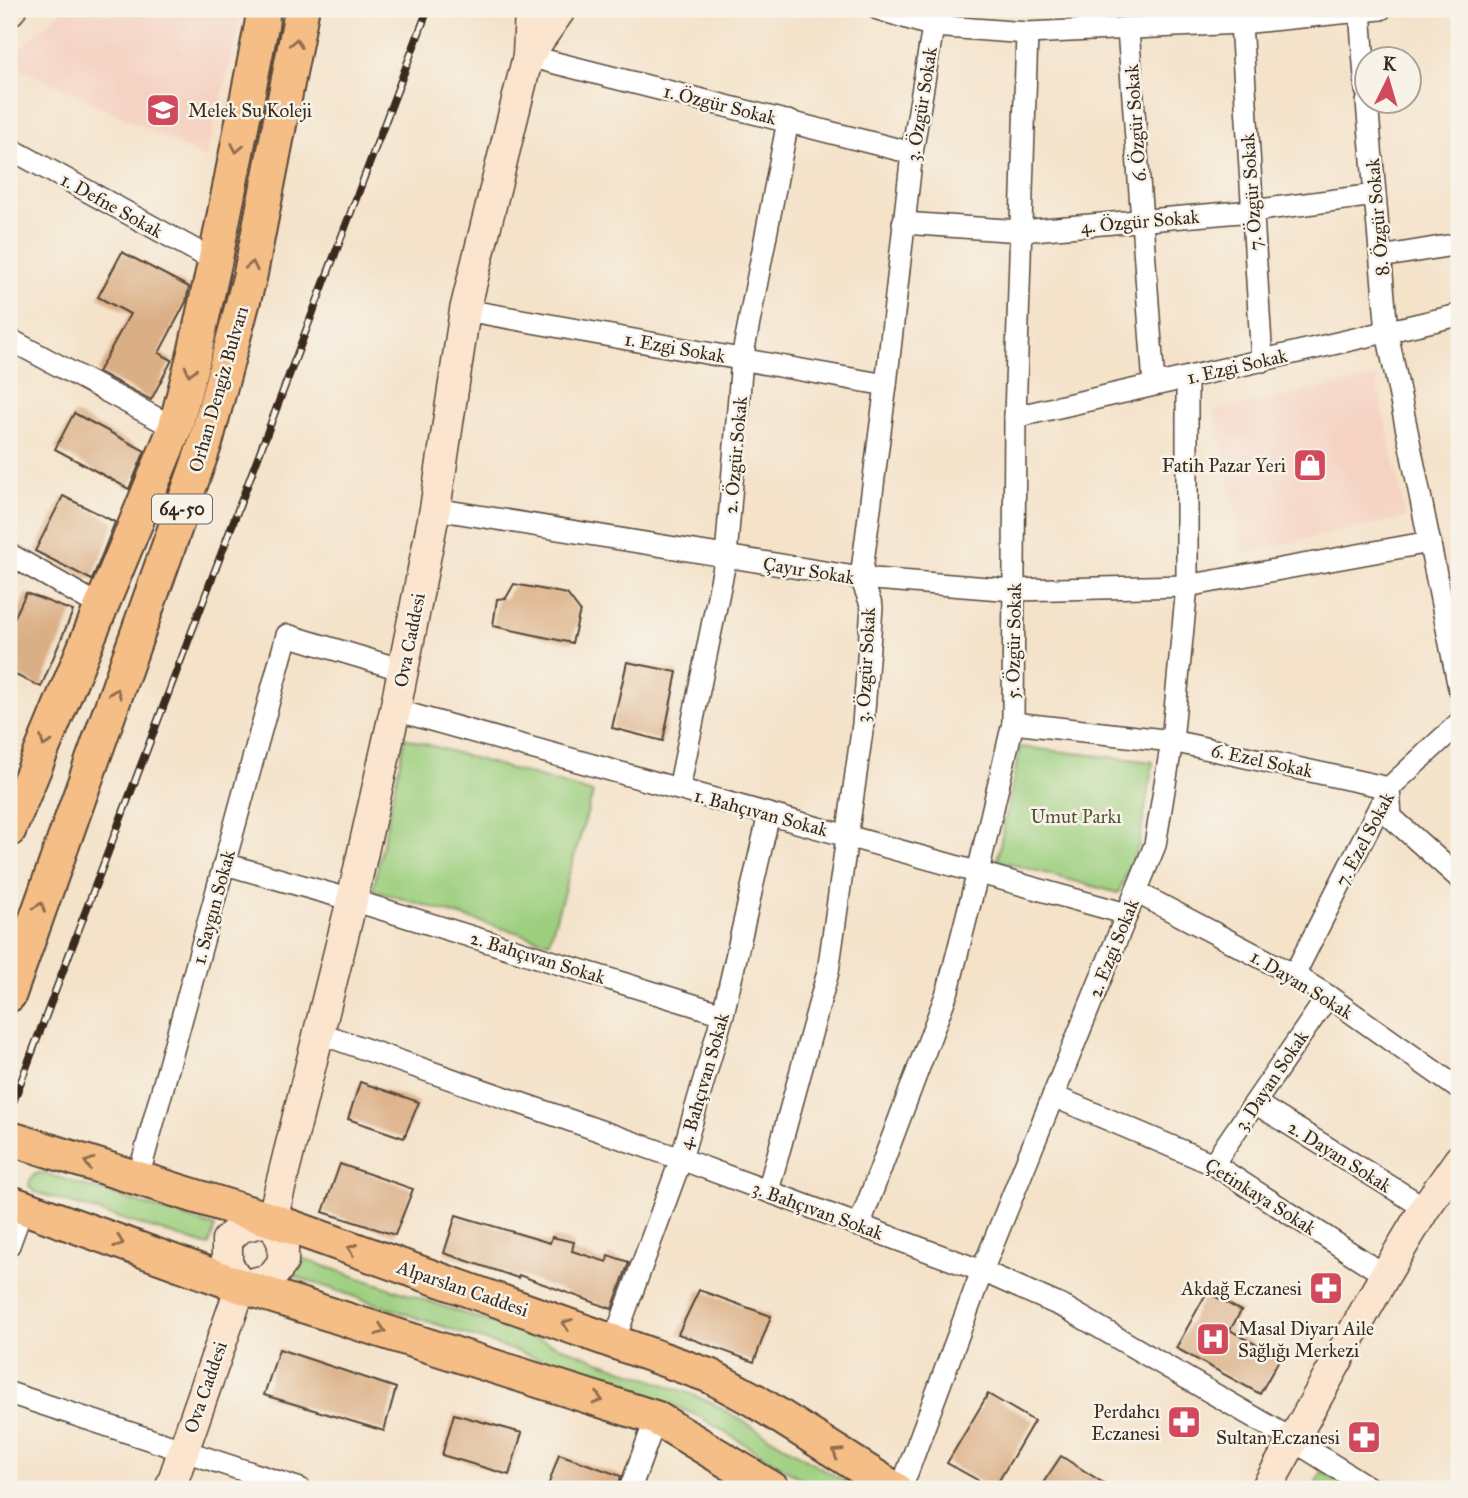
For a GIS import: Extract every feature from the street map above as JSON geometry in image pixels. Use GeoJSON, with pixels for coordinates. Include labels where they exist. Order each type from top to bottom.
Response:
{"type":"FeatureCollection","features":[{"type":"Feature","properties":{"kind":"main road","name":"Orhan Dengiz Bulvarı"},"geometry":{"type":"LineString","coordinates":[[9,830],[175,428],[215,261],[263,9]]}},
{"type":"Feature","properties":{"kind":"main road","name":"Orhan Dengiz Bulvarı"},"geometry":{"type":"LineString","coordinates":[[9,995],[206,441],[250,276],[302,9]]}},
{"type":"Feature","properties":{"kind":"main road","name":"Alparslan Caddesi"},"geometry":{"type":"LineString","coordinates":[[9,1138],[272,1220],[710,1376],[754,1400],[895,1489]]}},
{"type":"Feature","properties":{"kind":"main road"},"geometry":{"type":"LineString","coordinates":[[16,1205],[241,1286],[656,1418],[773,1489]]}},
{"type":"Feature","properties":{"kind":"street"},"geometry":{"type":"LineString","coordinates":[[528,56],[530,9]]}},
{"type":"Feature","properties":{"kind":"street"},"geometry":{"type":"LineString","coordinates":[[528,56],[561,9]]}},
{"type":"Feature","properties":{"kind":"street"},"geometry":{"type":"LineString","coordinates":[[878,9],[1027,33],[1241,23],[1264,15],[1370,10],[1369,46]]}},
{"type":"Feature","properties":{"kind":"street","name":"3. Özgür Sokak"},"geometry":{"type":"LineString","coordinates":[[768,1191],[828,972],[848,836],[863,724],[872,607],[861,578],[912,153],[935,18]]}},
{"type":"Feature","properties":{"kind":"street","name":"7. Özgür Sokak"},"geometry":{"type":"LineString","coordinates":[[1241,23],[1262,360]]}},
{"type":"Feature","properties":{"kind":"street","name":"6. Özgür Sokak"},"geometry":{"type":"LineString","coordinates":[[1128,29],[1154,385]]}},
{"type":"Feature","properties":{"kind":"street","name":"5. Özgür Sokak"},"geometry":{"type":"LineString","coordinates":[[859,1226],[948,990],[1013,723],[1015,417],[1027,33]]}},
{"type":"Feature","properties":{"kind":"street","name":"1. Özgür Sokak"},"geometry":{"type":"LineString","coordinates":[[528,56],[912,153]]}},
{"type":"Feature","properties":{"kind":"street","name":"Ova Caddesi"},"geometry":{"type":"LineString","coordinates":[[272,1220],[352,900],[395,710],[435,509],[465,310],[528,56]]}},
{"type":"Feature","properties":{"kind":"street","name":"8. Özgür Sokak"},"geometry":{"type":"LineString","coordinates":[[1368,116],[1387,332],[1459,688]]}},
{"type":"Feature","properties":{"kind":"street","name":"2. Özgür Sokak"},"geometry":{"type":"LineString","coordinates":[[679,789],[726,557],[743,359],[788,121]]}},
{"type":"Feature","properties":{"kind":"street","name":"1. Defne Sokak"},"geometry":{"type":"LineString","coordinates":[[9,148],[215,261]]}},
{"type":"Feature","properties":{"kind":"street","name":"4. Özgür Sokak"},"geometry":{"type":"LineString","coordinates":[[904,223],[1021,231],[1252,211],[1375,195]]}},
{"type":"Feature","properties":{"kind":"street"},"geometry":{"type":"LineString","coordinates":[[1381,257],[1459,244]]}},
{"type":"Feature","properties":{"kind":"street","name":"1. Ezgi Sokak"},"geometry":{"type":"LineString","coordinates":[[465,310],[886,385]]}},
{"type":"Feature","properties":{"kind":"street","name":"1. Ezgi Sokak"},"geometry":{"type":"LineString","coordinates":[[1015,417],[1459,315]]}},
{"type":"Feature","properties":{"kind":"street"},"geometry":{"type":"LineString","coordinates":[[10,342],[175,428]]}},
{"type":"Feature","properties":{"kind":"street","name":"2. Ezgi Sokak"},"geometry":{"type":"LineString","coordinates":[[901,1489],[982,1271],[1155,845],[1172,741],[1187,586],[1187,378]]}},
{"type":"Feature","properties":{"kind":"street","name":"Çayır Sokak"},"geometry":{"type":"LineString","coordinates":[[435,509],[861,578],[1014,590],[1187,586],[1430,541]]}},
{"type":"Feature","properties":{"kind":"street"},"geometry":{"type":"LineString","coordinates":[[9,554],[100,606]]}},
{"type":"Feature","properties":{"kind":"street","name":"1. Saygın Sokak"},"geometry":{"type":"LineString","coordinates":[[138,1178],[287,635],[403,670]]}},
{"type":"Feature","properties":{"kind":"street","name":"1. Bahçıvan Sokak"},"geometry":{"type":"LineString","coordinates":[[395,710],[1127,914]]}},
{"type":"Feature","properties":{"kind":"street","name":"6. Ezel Sokak"},"geometry":{"type":"LineString","coordinates":[[1013,723],[1172,741],[1390,788]]}},
{"type":"Feature","properties":{"kind":"street","name":"7. Ezel Sokak"},"geometry":{"type":"LineString","coordinates":[[1294,975],[1390,788],[1459,723]]}},
{"type":"Feature","properties":{"kind":"street"},"geometry":{"type":"LineString","coordinates":[[1390,788],[1391,817],[1459,878]]}},
{"type":"Feature","properties":{"kind":"street","name":"4. Bahçıvan Sokak"},"geometry":{"type":"LineString","coordinates":[[614,1341],[681,1159],[723,1014],[769,814]]}},
{"type":"Feature","properties":{"kind":"street","name":"2. Bahçıvan Sokak"},"geometry":{"type":"LineString","coordinates":[[225,864],[352,900],[723,1014]]}},
{"type":"Feature","properties":{"kind":"street","name":"1. Dayan Sokak"},"geometry":{"type":"LineString","coordinates":[[1136,892],[1294,975],[1459,1089]]}},
{"type":"Feature","properties":{"kind":"street","name":"3. Dayan Sokak"},"geometry":{"type":"LineString","coordinates":[[1213,1164],[1328,996]]}},
{"type":"Feature","properties":{"kind":"street","name":"3. Bahçıvan Sokak"},"geometry":{"type":"LineString","coordinates":[[319,1033],[681,1159],[982,1271],[1066,1308],[1293,1440],[1371,1489]]}},
{"type":"Feature","properties":{"kind":"street","name":"Çetinkaya Sokak"},"geometry":{"type":"LineString","coordinates":[[1053,1096],[1213,1164],[1385,1275]]}},
{"type":"Feature","properties":{"kind":"street","name":"2. Dayan Sokak"},"geometry":{"type":"LineString","coordinates":[[1255,1103],[1425,1208]]}},
{"type":"Feature","properties":{"kind":"street"},"geometry":{"type":"LineString","coordinates":[[1266,1489],[1425,1208],[1455,1175]]}},
{"type":"Feature","properties":{"kind":"street"},"geometry":{"type":"LineString","coordinates":[[9,1245],[16,1205]]}},
{"type":"Feature","properties":{"kind":"street"},"geometry":{"type":"LineString","coordinates":[[272,1220],[283,1244],[283,1262],[270,1279],[241,1286],[227,1263],[227,1240],[241,1227],[272,1220]]}},
{"type":"Feature","properties":{"kind":"street","name":"Ova Caddesi"},"geometry":{"type":"LineString","coordinates":[[170,1489],[241,1286]]}},
{"type":"Feature","properties":{"kind":"street"},"geometry":{"type":"LineString","coordinates":[[9,1392],[300,1489]]}},
{"type":"Feature","properties":{"kind":"street"},"geometry":{"type":"LineString","coordinates":[[630,1489],[656,1418]]}},
{"type":"Feature","properties":{"kind":"shaded area","name":"Melek Su Koleji"},"geometry":{"type":"Polygon","coordinates":[[[63,9],[238,9],[237,35],[206,158],[9,62],[9,59],[63,9]]]}},
{"type":"Feature","properties":{"kind":"shaded area","name":"Fatih Pazar Yeri"},"geometry":{"type":"Polygon","coordinates":[[[1376,377],[1406,518],[1244,552],[1214,411],[1376,377]]]}},
{"type":"Feature","properties":{"kind":"green space"},"geometry":{"type":"Polygon","coordinates":[[[405,738],[593,793],[549,942],[373,890],[405,738]]]}},
{"type":"Feature","properties":{"kind":"green space","name":"Umut Parkı"},"geometry":{"type":"Polygon","coordinates":[[[1020,747],[1153,762],[1139,845],[1118,893],[997,860],[1020,747]]]}},
{"type":"Feature","properties":{"kind":"green space"},"geometry":{"type":"Polygon","coordinates":[[[38,1173],[215,1227],[209,1246],[35,1192],[29,1184],[31,1178],[38,1173]]]}},
{"type":"Feature","properties":{"kind":"green space"},"geometry":{"type":"Polygon","coordinates":[[[298,1257],[693,1395],[712,1403],[857,1489],[818,1489],[700,1417],[663,1401],[291,1275],[298,1257]]]}},
{"type":"Feature","properties":{"kind":"green space"},"geometry":{"type":"Polygon","coordinates":[[[1322,1471],[1353,1489],[1312,1489],[1322,1471]]]}},
{"type":"Feature","properties":{"kind":"building"},"geometry":{"type":"Polygon","coordinates":[[[122,252],[189,287],[186,302],[159,353],[172,360],[151,400],[98,372],[130,314],[98,297],[122,252]]]}},
{"type":"Feature","properties":{"kind":"building"},"geometry":{"type":"Polygon","coordinates":[[[74,413],[145,451],[129,489],[55,449],[74,413]]]}},
{"type":"Feature","properties":{"kind":"building"},"geometry":{"type":"Polygon","coordinates":[[[63,496],[115,522],[92,580],[35,551],[63,496]]]}},
{"type":"Feature","properties":{"kind":"building"},"geometry":{"type":"Polygon","coordinates":[[[514,584],[567,594],[580,611],[572,643],[493,626],[497,599],[506,598],[514,584]]]}},
{"type":"Feature","properties":{"kind":"building"},"geometry":{"type":"Polygon","coordinates":[[[26,593],[73,611],[41,687],[9,672],[9,629],[26,593]]]}},
{"type":"Feature","properties":{"kind":"building"},"geometry":{"type":"Polygon","coordinates":[[[627,662],[677,672],[663,741],[612,728],[627,662]]]}},
{"type":"Feature","properties":{"kind":"building"},"geometry":{"type":"Polygon","coordinates":[[[360,1082],[419,1102],[404,1138],[348,1119],[360,1082]]]}},
{"type":"Feature","properties":{"kind":"building"},"geometry":{"type":"Polygon","coordinates":[[[340,1164],[413,1189],[395,1235],[323,1212],[340,1164]]]}},
{"type":"Feature","properties":{"kind":"building"},"geometry":{"type":"Polygon","coordinates":[[[456,1215],[550,1243],[552,1237],[574,1242],[572,1251],[607,1262],[608,1255],[629,1262],[612,1309],[519,1275],[518,1278],[444,1253],[456,1215]]]}},
{"type":"Feature","properties":{"kind":"building"},"geometry":{"type":"Polygon","coordinates":[[[699,1290],[771,1316],[754,1362],[678,1334],[699,1290]]]}},
{"type":"Feature","properties":{"kind":"building","name":"Masal Diyarı Aile Sağlığı Merkezi"},"geometry":{"type":"Polygon","coordinates":[[[1207,1292],[1241,1311],[1230,1330],[1280,1358],[1260,1394],[1176,1348],[1207,1292]]]}},
{"type":"Feature","properties":{"kind":"building"},"geometry":{"type":"Polygon","coordinates":[[[279,1349],[396,1388],[384,1431],[264,1395],[279,1349]]]}},
{"type":"Feature","properties":{"kind":"building"},"geometry":{"type":"Polygon","coordinates":[[[988,1394],[1034,1421],[994,1489],[947,1463],[988,1394]]]}},
{"type":"Feature","properties":{"kind":"building"},"geometry":{"type":"Polygon","coordinates":[[[454,1414],[522,1433],[509,1475],[442,1455],[454,1414]]]}},
{"type":"Feature","properties":{"kind":"building"},"geometry":{"type":"Polygon","coordinates":[[[559,1454],[621,1476],[617,1489],[547,1489],[559,1454]]]}},
{"type":"Feature","properties":{"kind":"building"},"geometry":{"type":"Polygon","coordinates":[[[1061,1456],[1113,1489],[1039,1489],[1061,1456]]]}},
{"type":"Feature","properties":{"kind":"railway"},"geometry":{"type":"LineString","coordinates":[[9,1113],[428,9]]}},
{"type":"Feature","properties":{"kind":"place","name":"Melek Su Koleji"},"geometry":{"type":"Point","coordinates":[163,110]}},
{"type":"Feature","properties":{"kind":"place","name":"Fatih Pazar Yeri"},"geometry":{"type":"Point","coordinates":[1310,465]}},
{"type":"Feature","properties":{"kind":"place","name":"Akdağ Eczanesi"},"geometry":{"type":"Point","coordinates":[1326,1288]}},
{"type":"Feature","properties":{"kind":"place","name":"Masal Diyarı Aile Sağlığı Merkezi"},"geometry":{"type":"Point","coordinates":[1213,1339]}},
{"type":"Feature","properties":{"kind":"place","name":"Perdahcı Eczanesi"},"geometry":{"type":"Point","coordinates":[1184,1422]}},
{"type":"Feature","properties":{"kind":"place","name":"Sultan Eczanesi"},"geometry":{"type":"Point","coordinates":[1364,1437]}}]}
